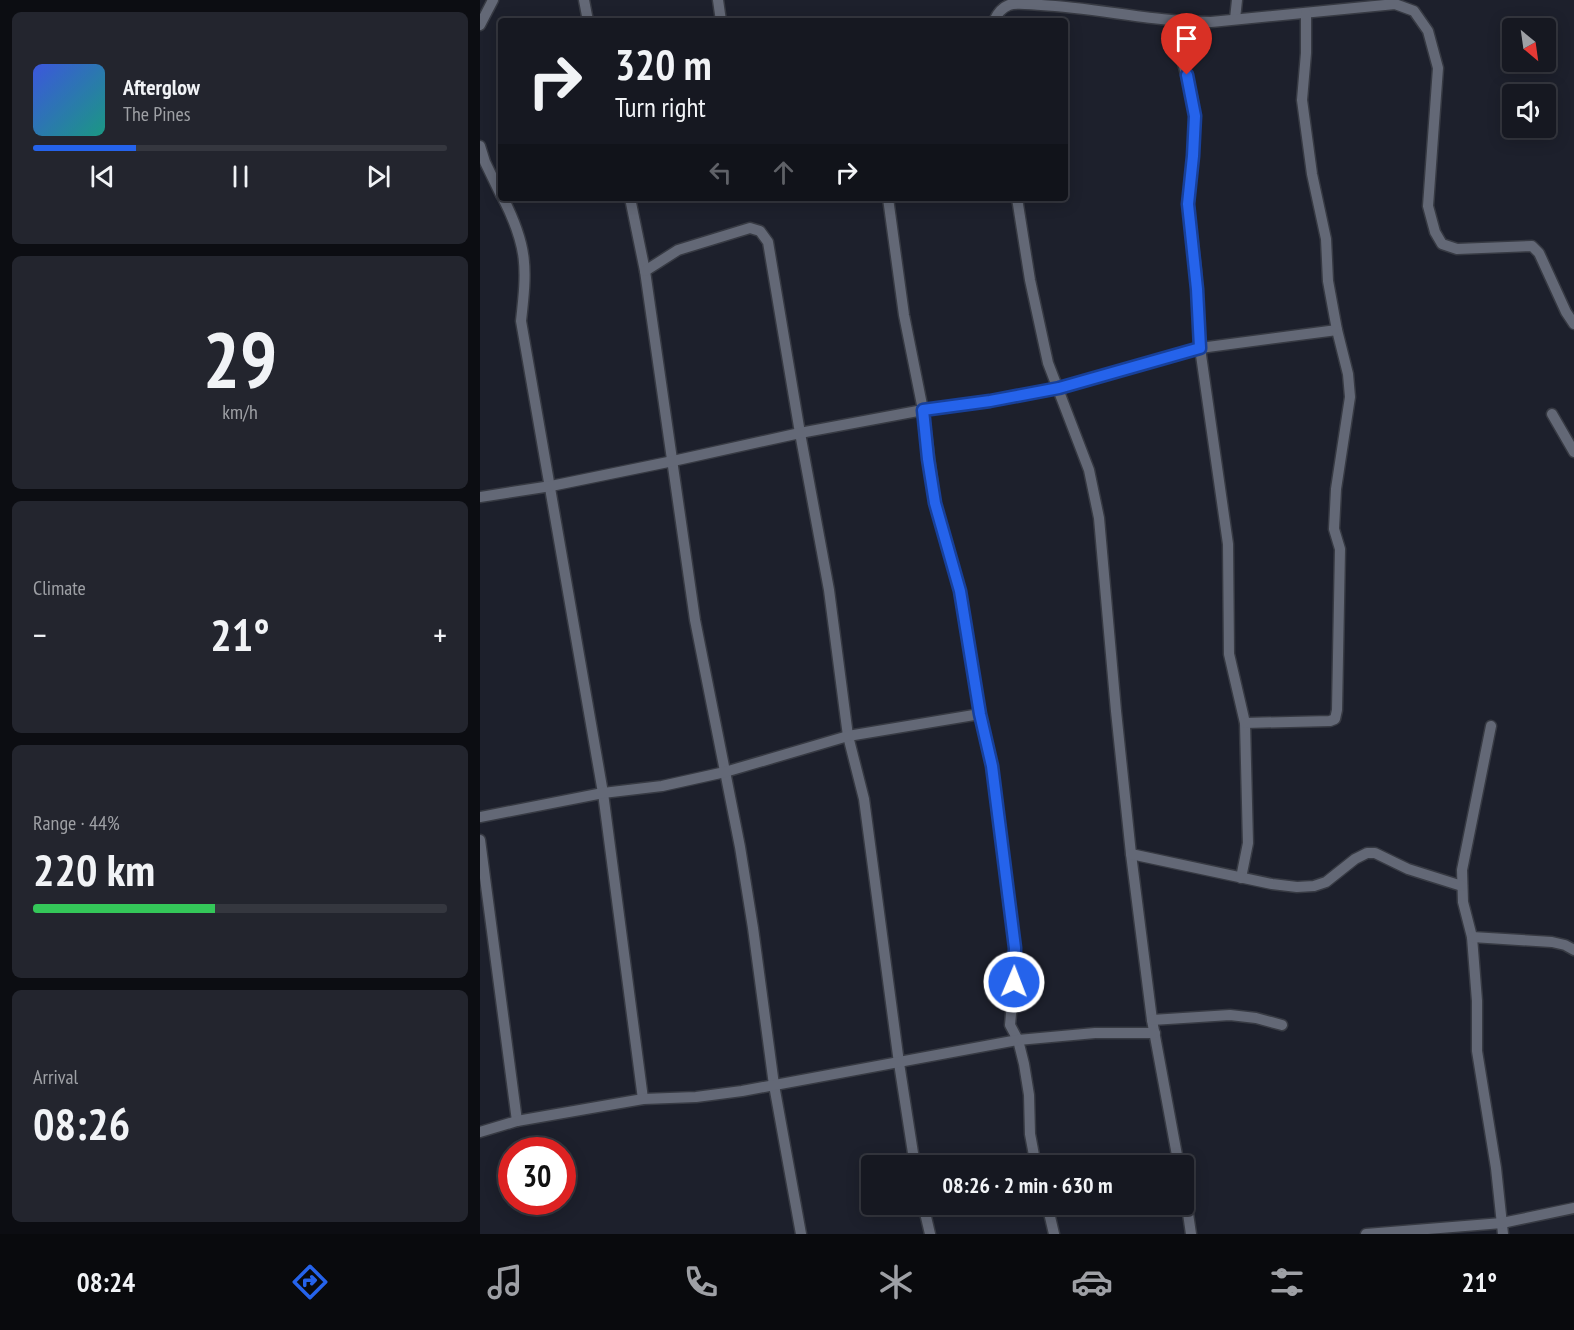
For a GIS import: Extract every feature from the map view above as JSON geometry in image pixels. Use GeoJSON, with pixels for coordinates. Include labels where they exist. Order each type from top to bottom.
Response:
{"type":"FeatureCollection","features":[{"type":"Feature","properties":{"kind":"street"},"geometry":{"type":"LineString","coordinates":[[480,25],[483,12],[493,0]]}},
{"type":"Feature","properties":{"kind":"street"},"geometry":{"type":"LineString","coordinates":[[584,0],[587,18]]}},
{"type":"Feature","properties":{"kind":"street"},"geometry":{"type":"LineString","coordinates":[[718,0],[721,18]]}},
{"type":"Feature","properties":{"kind":"street"},"geometry":{"type":"LineString","coordinates":[[1235,19],[1237,0]]}},
{"type":"Feature","properties":{"kind":"street"},"geometry":{"type":"LineString","coordinates":[[996,18],[1000,10],[1011,4],[1079,7],[1172,21],[1211,22],[1395,4],[1414,11],[1428,31],[1438,68],[1428,206],[1435,232],[1442,244],[1457,249],[1532,246],[1539,253],[1566,312],[1574,324]]}},
{"type":"Feature","properties":{"kind":"street"},"geometry":{"type":"LineString","coordinates":[[1245,723],[1330,721],[1335,719],[1338,710],[1340,549],[1334,529],[1336,489],[1350,397],[1348,374],[1328,281],[1326,239],[1312,174],[1302,100],[1306,53],[1306,13]]}},
{"type":"Feature","properties":{"kind":"street"},"geometry":{"type":"LineString","coordinates":[[1172,21],[1195,116],[1188,204],[1197,282],[1200,348],[1228,544],[1229,654],[1245,723],[1248,843],[1241,878]]}},
{"type":"Feature","properties":{"kind":"street"},"geometry":{"type":"LineString","coordinates":[[480,146],[498,188]]}},
{"type":"Feature","properties":{"kind":"street"},"geometry":{"type":"LineString","coordinates":[[504,201],[519,232],[525,258],[526,277],[521,321],[603,793],[643,1099]]}},
{"type":"Feature","properties":{"kind":"street"},"geometry":{"type":"LineString","coordinates":[[631,201],[645,271],[695,620],[753,928],[774,1085],[801,1234]]}},
{"type":"Feature","properties":{"kind":"street"},"geometry":{"type":"LineString","coordinates":[[888,201],[904,315],[923,410],[935,503],[960,591],[980,714],[992,766],[1015,948],[1010,1025],[1024,1064],[1034,1155]]}},
{"type":"Feature","properties":{"kind":"street"},"geometry":{"type":"LineString","coordinates":[[1017,201],[1030,280],[1048,363],[1089,470],[1099,518],[1131,854],[1152,1020],[1177,1155]]}},
{"type":"Feature","properties":{"kind":"street"},"geometry":{"type":"LineString","coordinates":[[645,271],[669,255],[698,243],[750,228],[760,231],[768,242],[829,590],[848,736],[864,799],[913,1155]]}},
{"type":"Feature","properties":{"kind":"street"},"geometry":{"type":"LineString","coordinates":[[480,497],[551,486],[800,433],[1059,388],[1200,348],[1337,330]]}},
{"type":"Feature","properties":{"kind":"street"},"geometry":{"type":"LineString","coordinates":[[1552,414],[1574,452]]}},
{"type":"Feature","properties":{"kind":"street"},"geometry":{"type":"LineString","coordinates":[[480,817],[603,793],[662,786],[725,771],[848,736],[980,714]]}},
{"type":"Feature","properties":{"kind":"street"},"geometry":{"type":"LineString","coordinates":[[1491,726],[1462,870],[1462,886],[1463,902],[1472,937],[1477,1001],[1477,1051],[1496,1168],[1503,1229]]}},
{"type":"Feature","properties":{"kind":"street"},"geometry":{"type":"LineString","coordinates":[[480,842],[517,1121]]}},
{"type":"Feature","properties":{"kind":"street"},"geometry":{"type":"LineString","coordinates":[[1131,854],[1241,878],[1297,887],[1314,886],[1326,882],[1355,859],[1367,853],[1376,853],[1408,869],[1462,886]]}},
{"type":"Feature","properties":{"kind":"street"},"geometry":{"type":"LineString","coordinates":[[1472,937],[1552,942],[1574,950]]}},
{"type":"Feature","properties":{"kind":"street"},"geometry":{"type":"LineString","coordinates":[[1152,1020],[1230,1015],[1256,1018],[1282,1025]]}},
{"type":"Feature","properties":{"kind":"street"},"geometry":{"type":"LineString","coordinates":[[480,1132],[517,1121],[643,1099],[742,1091],[1017,1041],[1095,1033],[1155,1033]]}},
{"type":"Feature","properties":{"kind":"street"},"geometry":{"type":"LineString","coordinates":[[1366,1234],[1503,1229],[1574,1208]]}},
{"type":"Feature","properties":{"kind":"street"},"geometry":{"type":"LineString","coordinates":[[926,1215],[930,1234]]}},
{"type":"Feature","properties":{"kind":"street"},"geometry":{"type":"LineString","coordinates":[[1050,1215],[1054,1234]]}},
{"type":"Feature","properties":{"kind":"street"},"geometry":{"type":"LineString","coordinates":[[1188,1215],[1191,1234]]}},
{"type":"Feature","properties":{"kind":"route"},"geometry":{"type":"LineString","coordinates":[[1014,982],[1015,948],[992,766],[980,714],[960,591],[935,503],[923,410],[990,401],[1059,388],[1200,348],[1197,289],[1188,204],[1195,116],[1187,75]]}}]}
